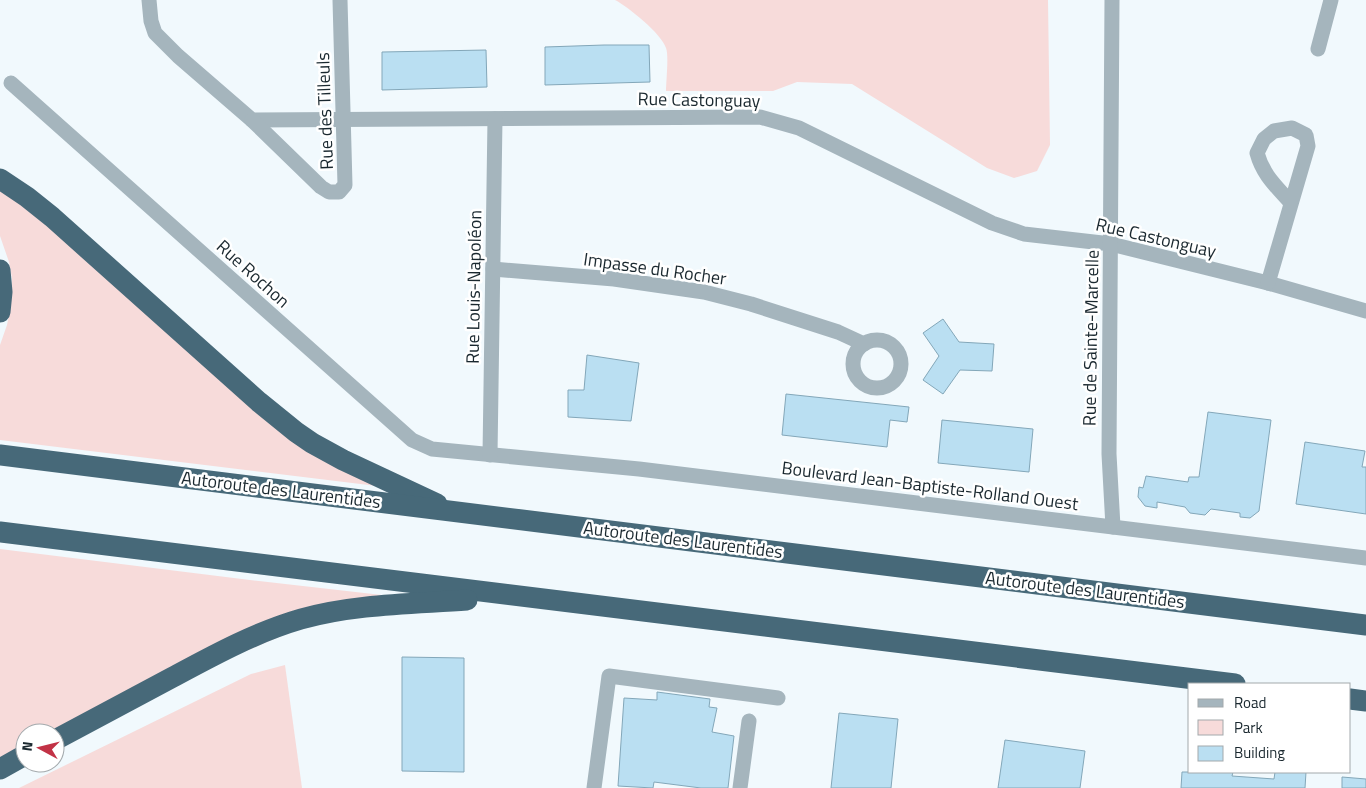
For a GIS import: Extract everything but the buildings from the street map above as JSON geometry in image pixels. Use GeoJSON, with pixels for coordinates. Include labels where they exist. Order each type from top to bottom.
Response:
{"type":"FeatureCollection","features":[{"type":"Feature","properties":{"kind":"highway"},"geometry":{"type":"LineString","coordinates":[[0,179],[52,217],[259,402],[296,432],[343,460],[453,512]]}},
{"type":"Feature","properties":{"kind":"highway"},"geometry":{"type":"LineString","coordinates":[[0,270],[2,283],[0,312]]}},
{"type":"Feature","properties":{"kind":"highway","name":"Autoroute des Laurentides"},"geometry":{"type":"LineString","coordinates":[[0,455],[1366,625]]}},
{"type":"Feature","properties":{"kind":"highway"},"geometry":{"type":"LineString","coordinates":[[0,532],[1227,683]]}},
{"type":"Feature","properties":{"kind":"highway"},"geometry":{"type":"LineString","coordinates":[[65,735],[221,651],[260,633],[300,619],[372,607],[515,596]]}},
{"type":"Feature","properties":{"kind":"highway"},"geometry":{"type":"LineString","coordinates":[[1351,699],[1366,701]]}},
{"type":"Feature","properties":{"kind":"highway"},"geometry":{"type":"LineString","coordinates":[[0,769],[15,761]]}},
{"type":"Feature","properties":{"kind":"street"},"geometry":{"type":"LineString","coordinates":[[149,0],[151,21],[155,33],[178,56],[252,120]]}},
{"type":"Feature","properties":{"kind":"street","name":"Rue des Tilleuls"},"geometry":{"type":"LineString","coordinates":[[252,120],[321,187],[329,192],[339,192],[345,185],[340,0]]}},
{"type":"Feature","properties":{"kind":"street","name":"Rue de Sainte-Marcelle"},"geometry":{"type":"LineString","coordinates":[[1112,0],[1109,454],[1113,526]]}},
{"type":"Feature","properties":{"kind":"street"},"geometry":{"type":"LineString","coordinates":[[1318,49],[1331,0]]}},
{"type":"Feature","properties":{"kind":"street","name":"Rue Rochon"},"geometry":{"type":"LineString","coordinates":[[11,83],[412,440],[432,449],[490,455]]}},
{"type":"Feature","properties":{"kind":"street","name":"Rue Castonguay"},"geometry":{"type":"LineString","coordinates":[[252,120],[760,117],[799,128],[992,223],[1024,234],[1111,244],[1268,283],[1366,311]]}},
{"type":"Feature","properties":{"kind":"street","name":"Rue Louis-Napoléon"},"geometry":{"type":"LineString","coordinates":[[490,455],[495,119]]}},
{"type":"Feature","properties":{"kind":"street"},"geometry":{"type":"LineString","coordinates":[[1268,283],[1308,146],[1306,135],[1292,128],[1274,131],[1264,138],[1257,153],[1261,168],[1291,203]]}},
{"type":"Feature","properties":{"kind":"street","name":"Impasse du Rocher"},"geometry":{"type":"LineString","coordinates":[[493,270],[614,279],[704,292],[751,304],[838,332],[864,344]]}},
{"type":"Feature","properties":{"kind":"street","name":"Boulevard Jean-Baptiste-Rolland Ouest"},"geometry":{"type":"LineString","coordinates":[[490,455],[640,469],[1366,558]]}},
{"type":"Feature","properties":{"kind":"street"},"geometry":{"type":"LineString","coordinates":[[594,788],[608,676],[778,698]]}},
{"type":"Feature","properties":{"kind":"street"},"geometry":{"type":"LineString","coordinates":[[740,788],[749,721]]}},
{"type":"Feature","properties":{"kind":"green space"},"geometry":{"type":"Polygon","coordinates":[[[615,0],[1048,0],[1050,145],[1037,171],[1014,178],[987,168],[852,84],[797,82],[773,91],[666,91],[667,56],[663,42],[644,21],[615,0]]]}},
{"type":"Feature","properties":{"kind":"green space"},"geometry":{"type":"Polygon","coordinates":[[[0,191],[39,216],[248,405],[385,487],[0,440],[0,345],[10,309],[12,278],[9,262],[0,236],[0,191]]]}},
{"type":"Feature","properties":{"kind":"green space"},"geometry":{"type":"Polygon","coordinates":[[[0,549],[408,598],[372,598],[65,727],[65,723],[15,723],[15,752],[0,760],[0,549]]]}},
{"type":"Feature","properties":{"kind":"green space"},"geometry":{"type":"Polygon","coordinates":[[[285,665],[302,788],[19,788],[50,773],[65,773],[65,765],[251,674],[285,665]]]}}]}
